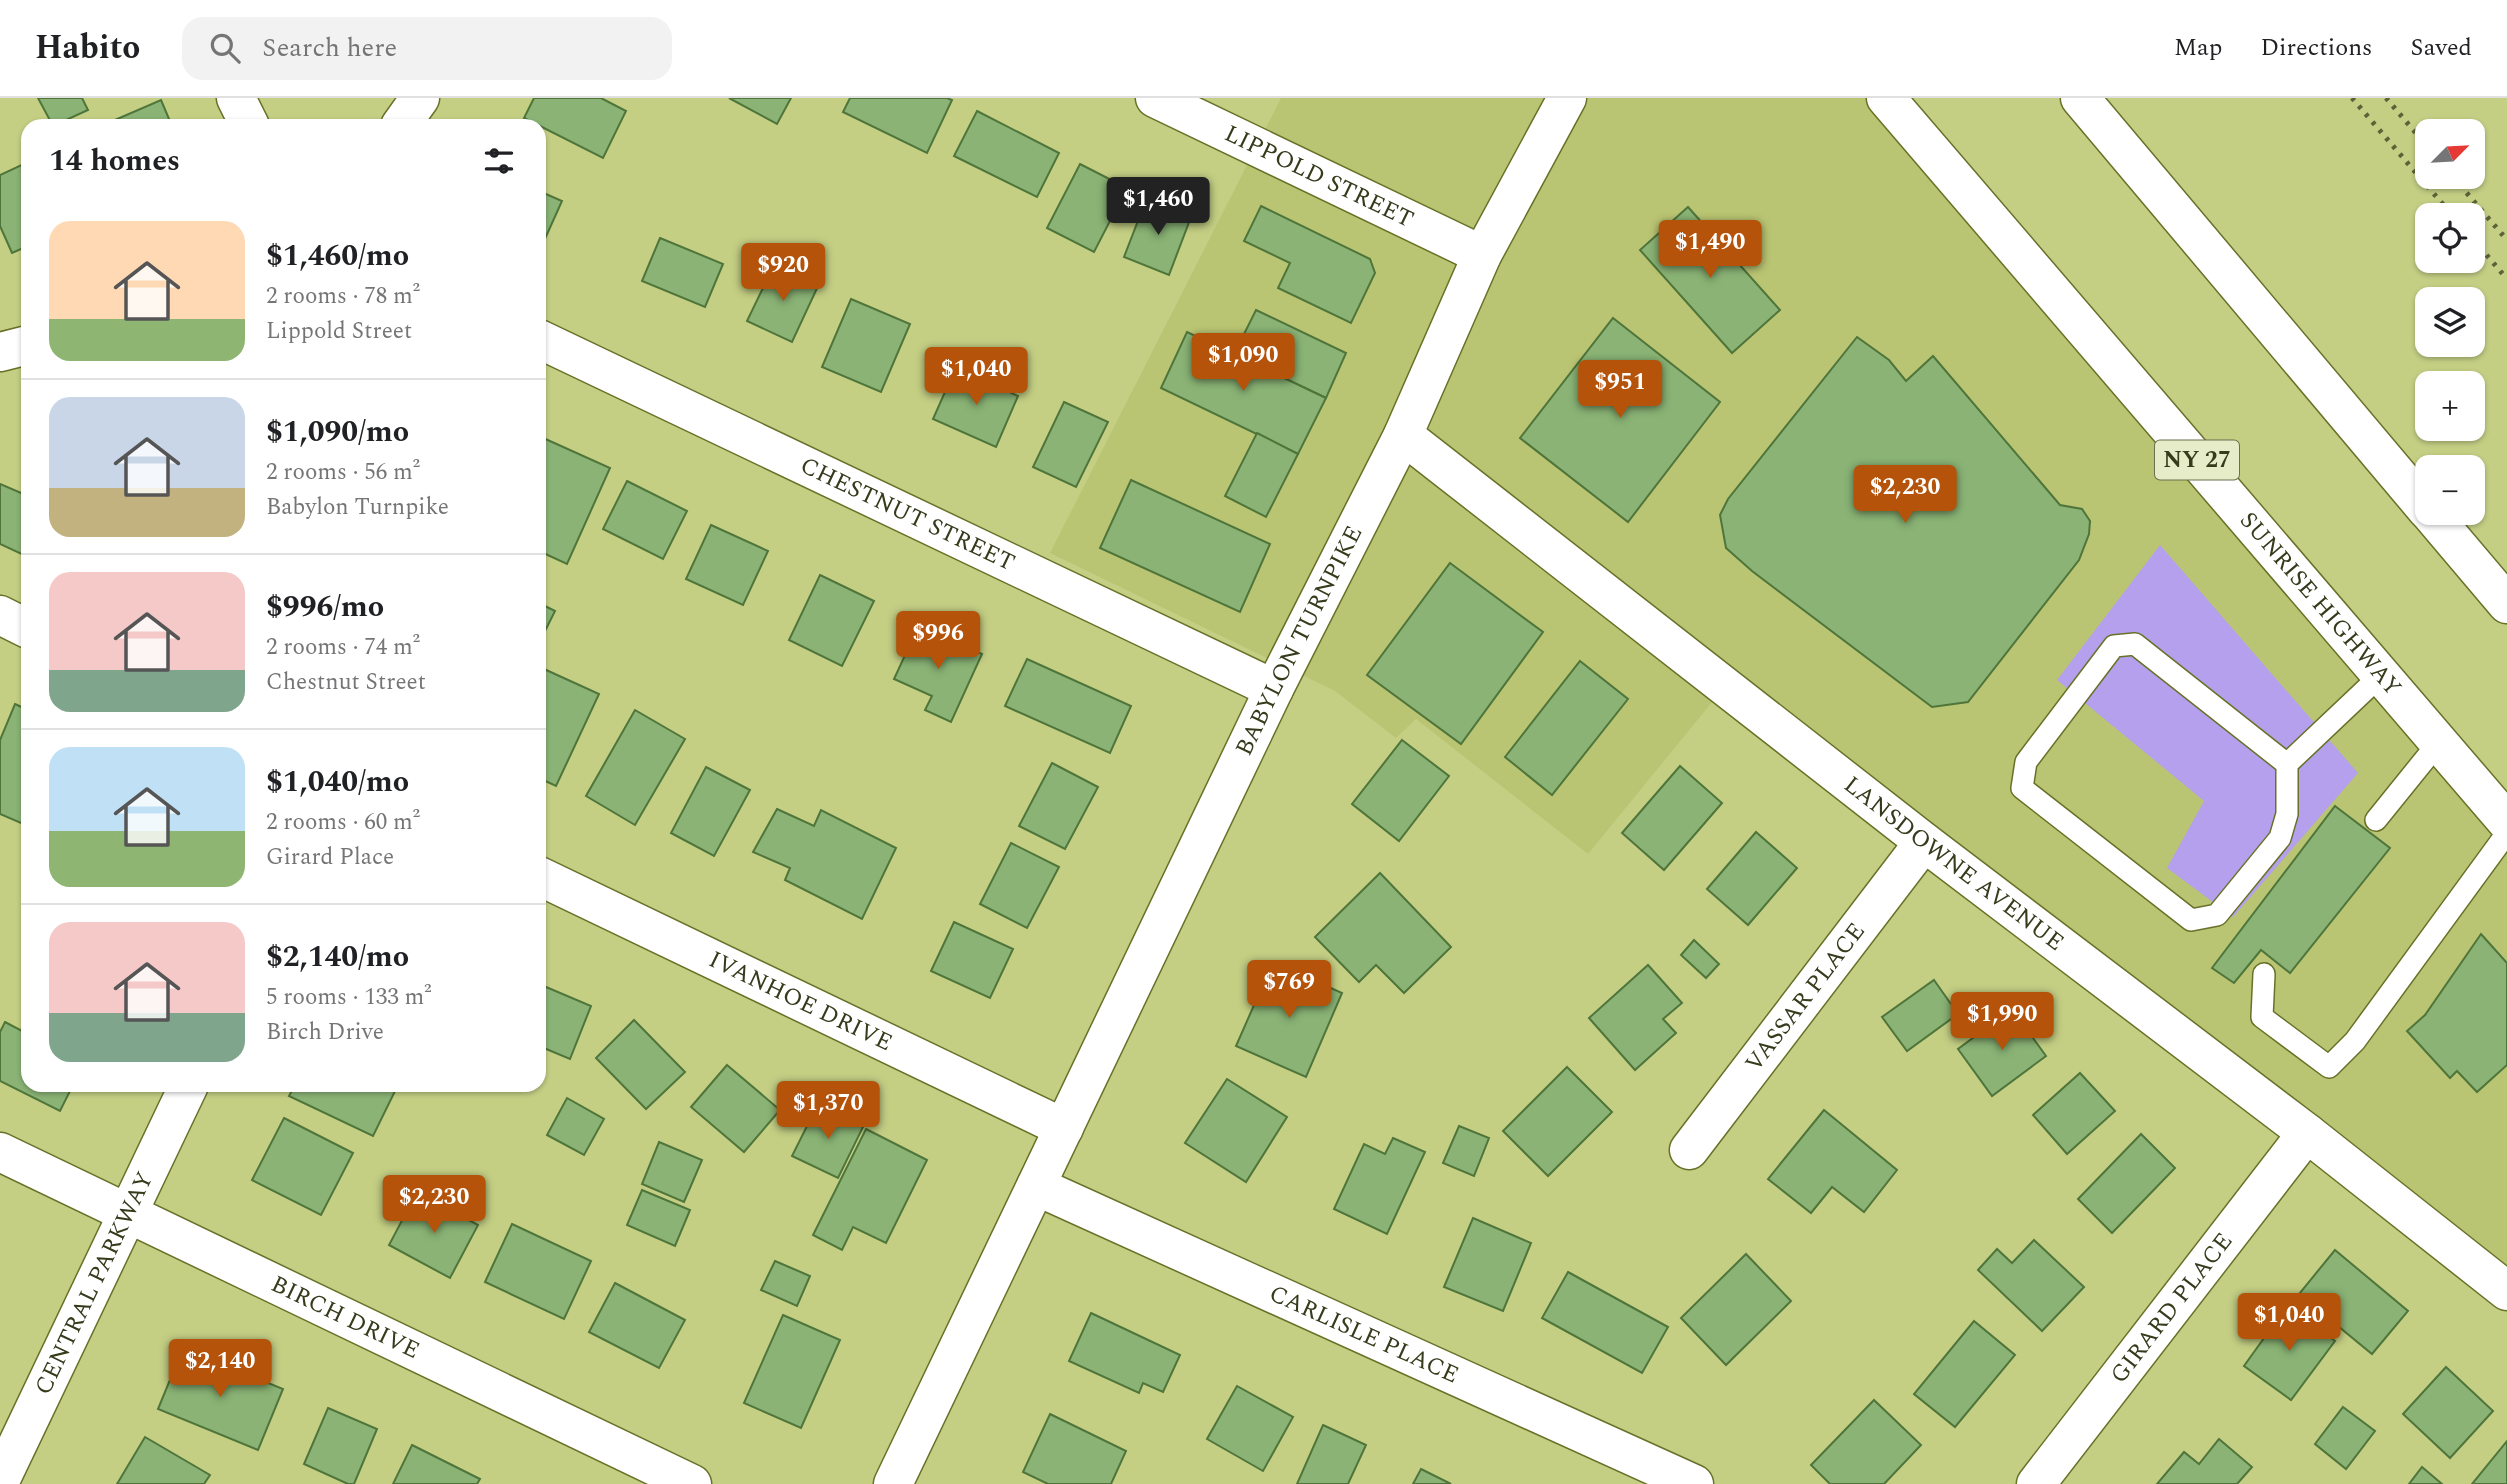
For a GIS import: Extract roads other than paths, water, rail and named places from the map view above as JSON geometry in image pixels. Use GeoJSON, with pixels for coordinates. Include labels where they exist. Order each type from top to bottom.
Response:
{"type":"FeatureCollection","features":[{"type":"Feature","properties":{"kind":"main road"},"geometry":{"type":"LineString","coordinates":[[236,98],[246,119]]}},
{"type":"Feature","properties":{"kind":"main road"},"geometry":{"type":"LineString","coordinates":[[405,119],[420,98]]}},
{"type":"Feature","properties":{"kind":"main road","name":"LIPPOLD STREET"},"geometry":{"type":"LineString","coordinates":[[1156,98],[1482,255]]}},
{"type":"Feature","properties":{"kind":"main road","name":"BABYLON TURNPIKE"},"geometry":{"type":"LineString","coordinates":[[892,1484],[1274,689],[1403,435],[1482,255],[1567,98]]}},
{"type":"Feature","properties":{"kind":"main road","name":"SUNRISE HIGHWAY"},"geometry":{"type":"LineString","coordinates":[[1886,98],[2507,822]]}},
{"type":"Feature","properties":{"kind":"main road"},"geometry":{"type":"LineString","coordinates":[[2080,98],[2415,494]]}},
{"type":"Feature","properties":{"kind":"main road","name":"CHESTNUT STREET"},"geometry":{"type":"LineString","coordinates":[[546,342],[1274,689]]}},
{"type":"Feature","properties":{"kind":"main road"},"geometry":{"type":"LineString","coordinates":[[0,352],[21,347]]}},
{"type":"Feature","properties":{"kind":"main road","name":"LANSDOWNE AVENUE"},"geometry":{"type":"LineString","coordinates":[[1403,435],[1924,842],[2307,1133],[2507,1291]]}},
{"type":"Feature","properties":{"kind":"main road"},"geometry":{"type":"LineString","coordinates":[[2441,525],[2507,604]]}},
{"type":"Feature","properties":{"kind":"main road"},"geometry":{"type":"LineString","coordinates":[[0,615],[21,626]]}},
{"type":"Feature","properties":{"kind":"main road","name":"VASSAR PLACE"},"geometry":{"type":"LineString","coordinates":[[1689,1150],[1924,842]]}},
{"type":"Feature","properties":{"kind":"main road","name":"IVANHOE DRIVE"},"geometry":{"type":"LineString","coordinates":[[546,879],[1064,1128]]}},
{"type":"Feature","properties":{"kind":"main road","name":"CENTRAL PARKWAY"},"geometry":{"type":"LineString","coordinates":[[0,1481],[186,1092]]}},
{"type":"Feature","properties":{"kind":"main road","name":"GIRARD PLACE"},"geometry":{"type":"LineString","coordinates":[[2036,1484],[2307,1133]]}},
{"type":"Feature","properties":{"kind":"main road","name":"BIRCH DRIVE"},"geometry":{"type":"LineString","coordinates":[[0,1152],[692,1484]]}},
{"type":"Feature","properties":{"kind":"main road","name":"CARLISLE PLACE"},"geometry":{"type":"LineString","coordinates":[[1036,1186],[1694,1484]]}},
{"type":"Feature","properties":{"kind":"lane"},"geometry":{"type":"LineString","coordinates":[[2287,764],[2135,644],[2114,646],[2026,762],[2022,788],[2191,920],[2217,915],[2280,838],[2287,814],[2287,764],[2381,675]]}},
{"type":"Feature","properties":{"kind":"lane"},"geometry":{"type":"LineString","coordinates":[[2376,820],[2439,742]]}},
{"type":"Feature","properties":{"kind":"lane"},"geometry":{"type":"LineString","coordinates":[[2264,974],[2262,1017],[2329,1067],[2355,1041],[2507,833]]}},
{"type":"Feature","properties":{"kind":"railway"},"geometry":{"type":"LineString","coordinates":[[2352,98],[2442,203]]}},
{"type":"Feature","properties":{"kind":"railway"},"geometry":{"type":"LineString","coordinates":[[2386,98],[2415,132]]}},
{"type":"Feature","properties":{"kind":"railway"},"geometry":{"type":"LineString","coordinates":[[2463,189],[2507,240]]}},
{"type":"Feature","properties":{"kind":"railway"},"geometry":{"type":"LineString","coordinates":[[2485,253],[2507,279]]}}]}
